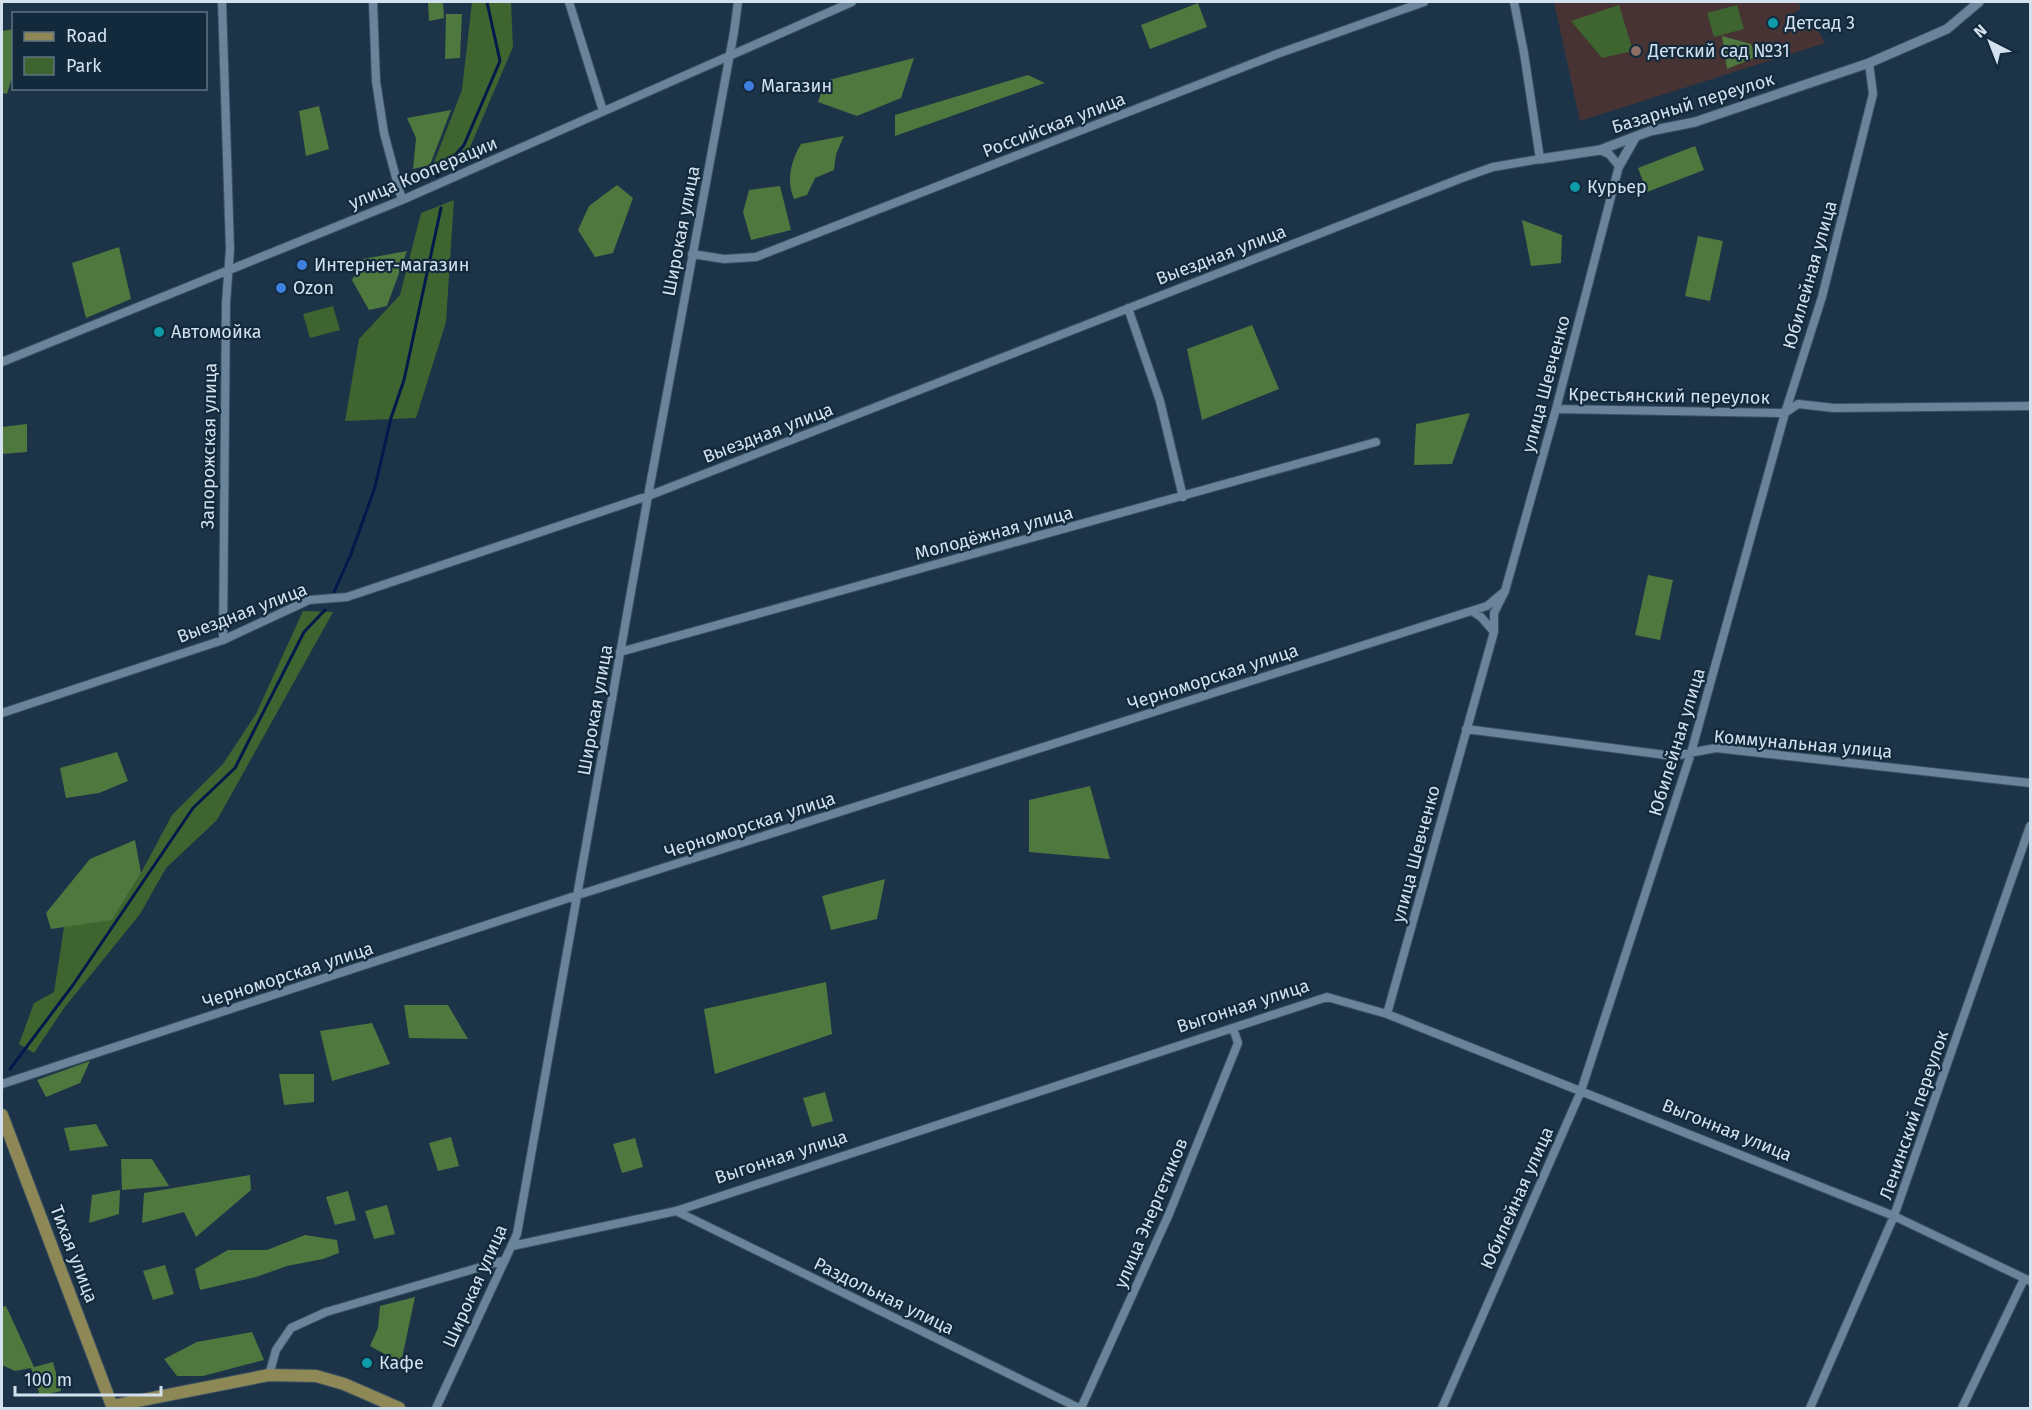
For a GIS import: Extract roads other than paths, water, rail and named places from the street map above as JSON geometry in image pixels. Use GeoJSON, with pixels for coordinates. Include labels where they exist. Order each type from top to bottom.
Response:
{"type":"FeatureCollection","features":[{"type":"Feature","properties":{"kind":"main road","name":"Тихая улица"},"geometry":{"type":"LineString","coordinates":[[2,1115],[109,1408]]}},
{"type":"Feature","properties":{"kind":"main road"},"geometry":{"type":"LineString","coordinates":[[109,1408],[269,1375],[316,1376],[344,1384],[399,1408]]}},
{"type":"Feature","properties":{"kind":"street","name":"Запорожская улица"},"geometry":{"type":"LineString","coordinates":[[222,2],[230,249],[227,271],[223,640]]}},
{"type":"Feature","properties":{"kind":"street"},"geometry":{"type":"LineString","coordinates":[[373,2],[376,81],[384,133],[402,200]]}},
{"type":"Feature","properties":{"kind":"street"},"geometry":{"type":"LineString","coordinates":[[569,2],[603,111]]}},
{"type":"Feature","properties":{"kind":"street","name":"Широкая улица"},"geometry":{"type":"LineString","coordinates":[[436,1408],[517,1234],[738,2]]}},
{"type":"Feature","properties":{"kind":"street","name":"улица Кооперации"},"geometry":{"type":"LineString","coordinates":[[2,362],[402,200],[852,2]]}},
{"type":"Feature","properties":{"kind":"street","name":"Российская улица"},"geometry":{"type":"LineString","coordinates":[[692,255],[723,259],[756,257],[1277,54],[1424,2]]}},
{"type":"Feature","properties":{"kind":"street"},"geometry":{"type":"LineString","coordinates":[[1514,2],[1540,159]]}},
{"type":"Feature","properties":{"kind":"street","name":"Базарный переулок"},"geometry":{"type":"LineString","coordinates":[[1540,159],[1600,150],[1636,136],[1695,122],[1869,63],[1947,29],[1978,2]]}},
{"type":"Feature","properties":{"kind":"street","name":"Юбилейная улица"},"geometry":{"type":"LineString","coordinates":[[1442,1408],[1581,1091],[1691,753],[1785,413],[1822,297],[1873,94],[1869,63]]}},
{"type":"Feature","properties":{"kind":"street"},"geometry":{"type":"LineString","coordinates":[[1600,150],[1609,154],[1619,166],[1636,136]]}},
{"type":"Feature","properties":{"kind":"street","name":"Выездная улица"},"geometry":{"type":"LineString","coordinates":[[2,713],[223,640],[309,600],[347,597],[648,496],[1462,178],[1493,167],[1540,159]]}},
{"type":"Feature","properties":{"kind":"street","name":"улица Шевченко"},"geometry":{"type":"LineString","coordinates":[[1387,1014],[1494,632],[1494,613],[1505,591],[1556,409],[1619,166]]}},
{"type":"Feature","properties":{"kind":"street"},"geometry":{"type":"LineString","coordinates":[[1128,308],[1160,401],[1183,497]]}},
{"type":"Feature","properties":{"kind":"street","name":"Крестьянский переулок"},"geometry":{"type":"LineString","coordinates":[[1556,409],[1785,413],[1798,404],[1834,408],[2031,406]]}},
{"type":"Feature","properties":{"kind":"street","name":"Молодёжная улица"},"geometry":{"type":"LineString","coordinates":[[620,652],[1376,442]]}},
{"type":"Feature","properties":{"kind":"street","name":"Черноморская улица"},"geometry":{"type":"LineString","coordinates":[[2,1084],[578,895],[1472,611],[1487,606],[1505,591]]}},
{"type":"Feature","properties":{"kind":"street"},"geometry":{"type":"LineString","coordinates":[[1472,611],[1494,632]]}},
{"type":"Feature","properties":{"kind":"street","name":"Коммунальная улица"},"geometry":{"type":"LineString","coordinates":[[1466,729],[1673,756],[1716,748],[2031,783]]}},
{"type":"Feature","properties":{"kind":"street","name":"Ленинский переулок"},"geometry":{"type":"LineString","coordinates":[[1810,1408],[1894,1216],[2031,826]]}},
{"type":"Feature","properties":{"kind":"street","name":"Выгонная улица"},"geometry":{"type":"LineString","coordinates":[[512,1246],[676,1211],[1327,997],[1387,1014],[1894,1216],[2027,1280]]}},
{"type":"Feature","properties":{"kind":"street","name":"улица Энергетиков"},"geometry":{"type":"LineString","coordinates":[[1080,1408],[1169,1214],[1238,1043],[1233,1028]]}},
{"type":"Feature","properties":{"kind":"street","name":"Раздольная улица"},"geometry":{"type":"LineString","coordinates":[[676,1211],[1080,1408]]}},
{"type":"Feature","properties":{"kind":"street"},"geometry":{"type":"LineString","coordinates":[[269,1375],[276,1350],[291,1328],[326,1312],[505,1260]]}},
{"type":"Feature","properties":{"kind":"street"},"geometry":{"type":"LineString","coordinates":[[1962,1408],[2027,1280]]}},
{"type":"Feature","properties":{"kind":"waterway"},"geometry":{"type":"LineString","coordinates":[[437,176],[464,145],[500,61],[487,2]]}},
{"type":"Feature","properties":{"kind":"waterway"},"geometry":{"type":"LineString","coordinates":[[334,592],[351,554],[375,487],[391,418],[404,380],[441,208]]}},
{"type":"Feature","properties":{"kind":"waterway"},"geometry":{"type":"LineString","coordinates":[[10,1069],[73,985],[193,808],[235,768],[304,632],[325,610]]}},
{"type":"Feature","properties":{"kind":"place","name":"Детсад 3"},"geometry":{"type":"Point","coordinates":[1773,23]}},
{"type":"Feature","properties":{"kind":"place","name":"Детский сад №31"},"geometry":{"type":"Point","coordinates":[1636,51]}},
{"type":"Feature","properties":{"kind":"place","name":"Магазин"},"geometry":{"type":"Point","coordinates":[749,86]}},
{"type":"Feature","properties":{"kind":"place","name":"Курьер"},"geometry":{"type":"Point","coordinates":[1575,187]}},
{"type":"Feature","properties":{"kind":"place","name":"Интернет-магазин"},"geometry":{"type":"Point","coordinates":[302,265]}},
{"type":"Feature","properties":{"kind":"place","name":"Ozon"},"geometry":{"type":"Point","coordinates":[281,288]}},
{"type":"Feature","properties":{"kind":"place","name":"Автомойка"},"geometry":{"type":"Point","coordinates":[159,332]}},
{"type":"Feature","properties":{"kind":"place","name":"Кафе"},"geometry":{"type":"Point","coordinates":[367,1363]}}]}
